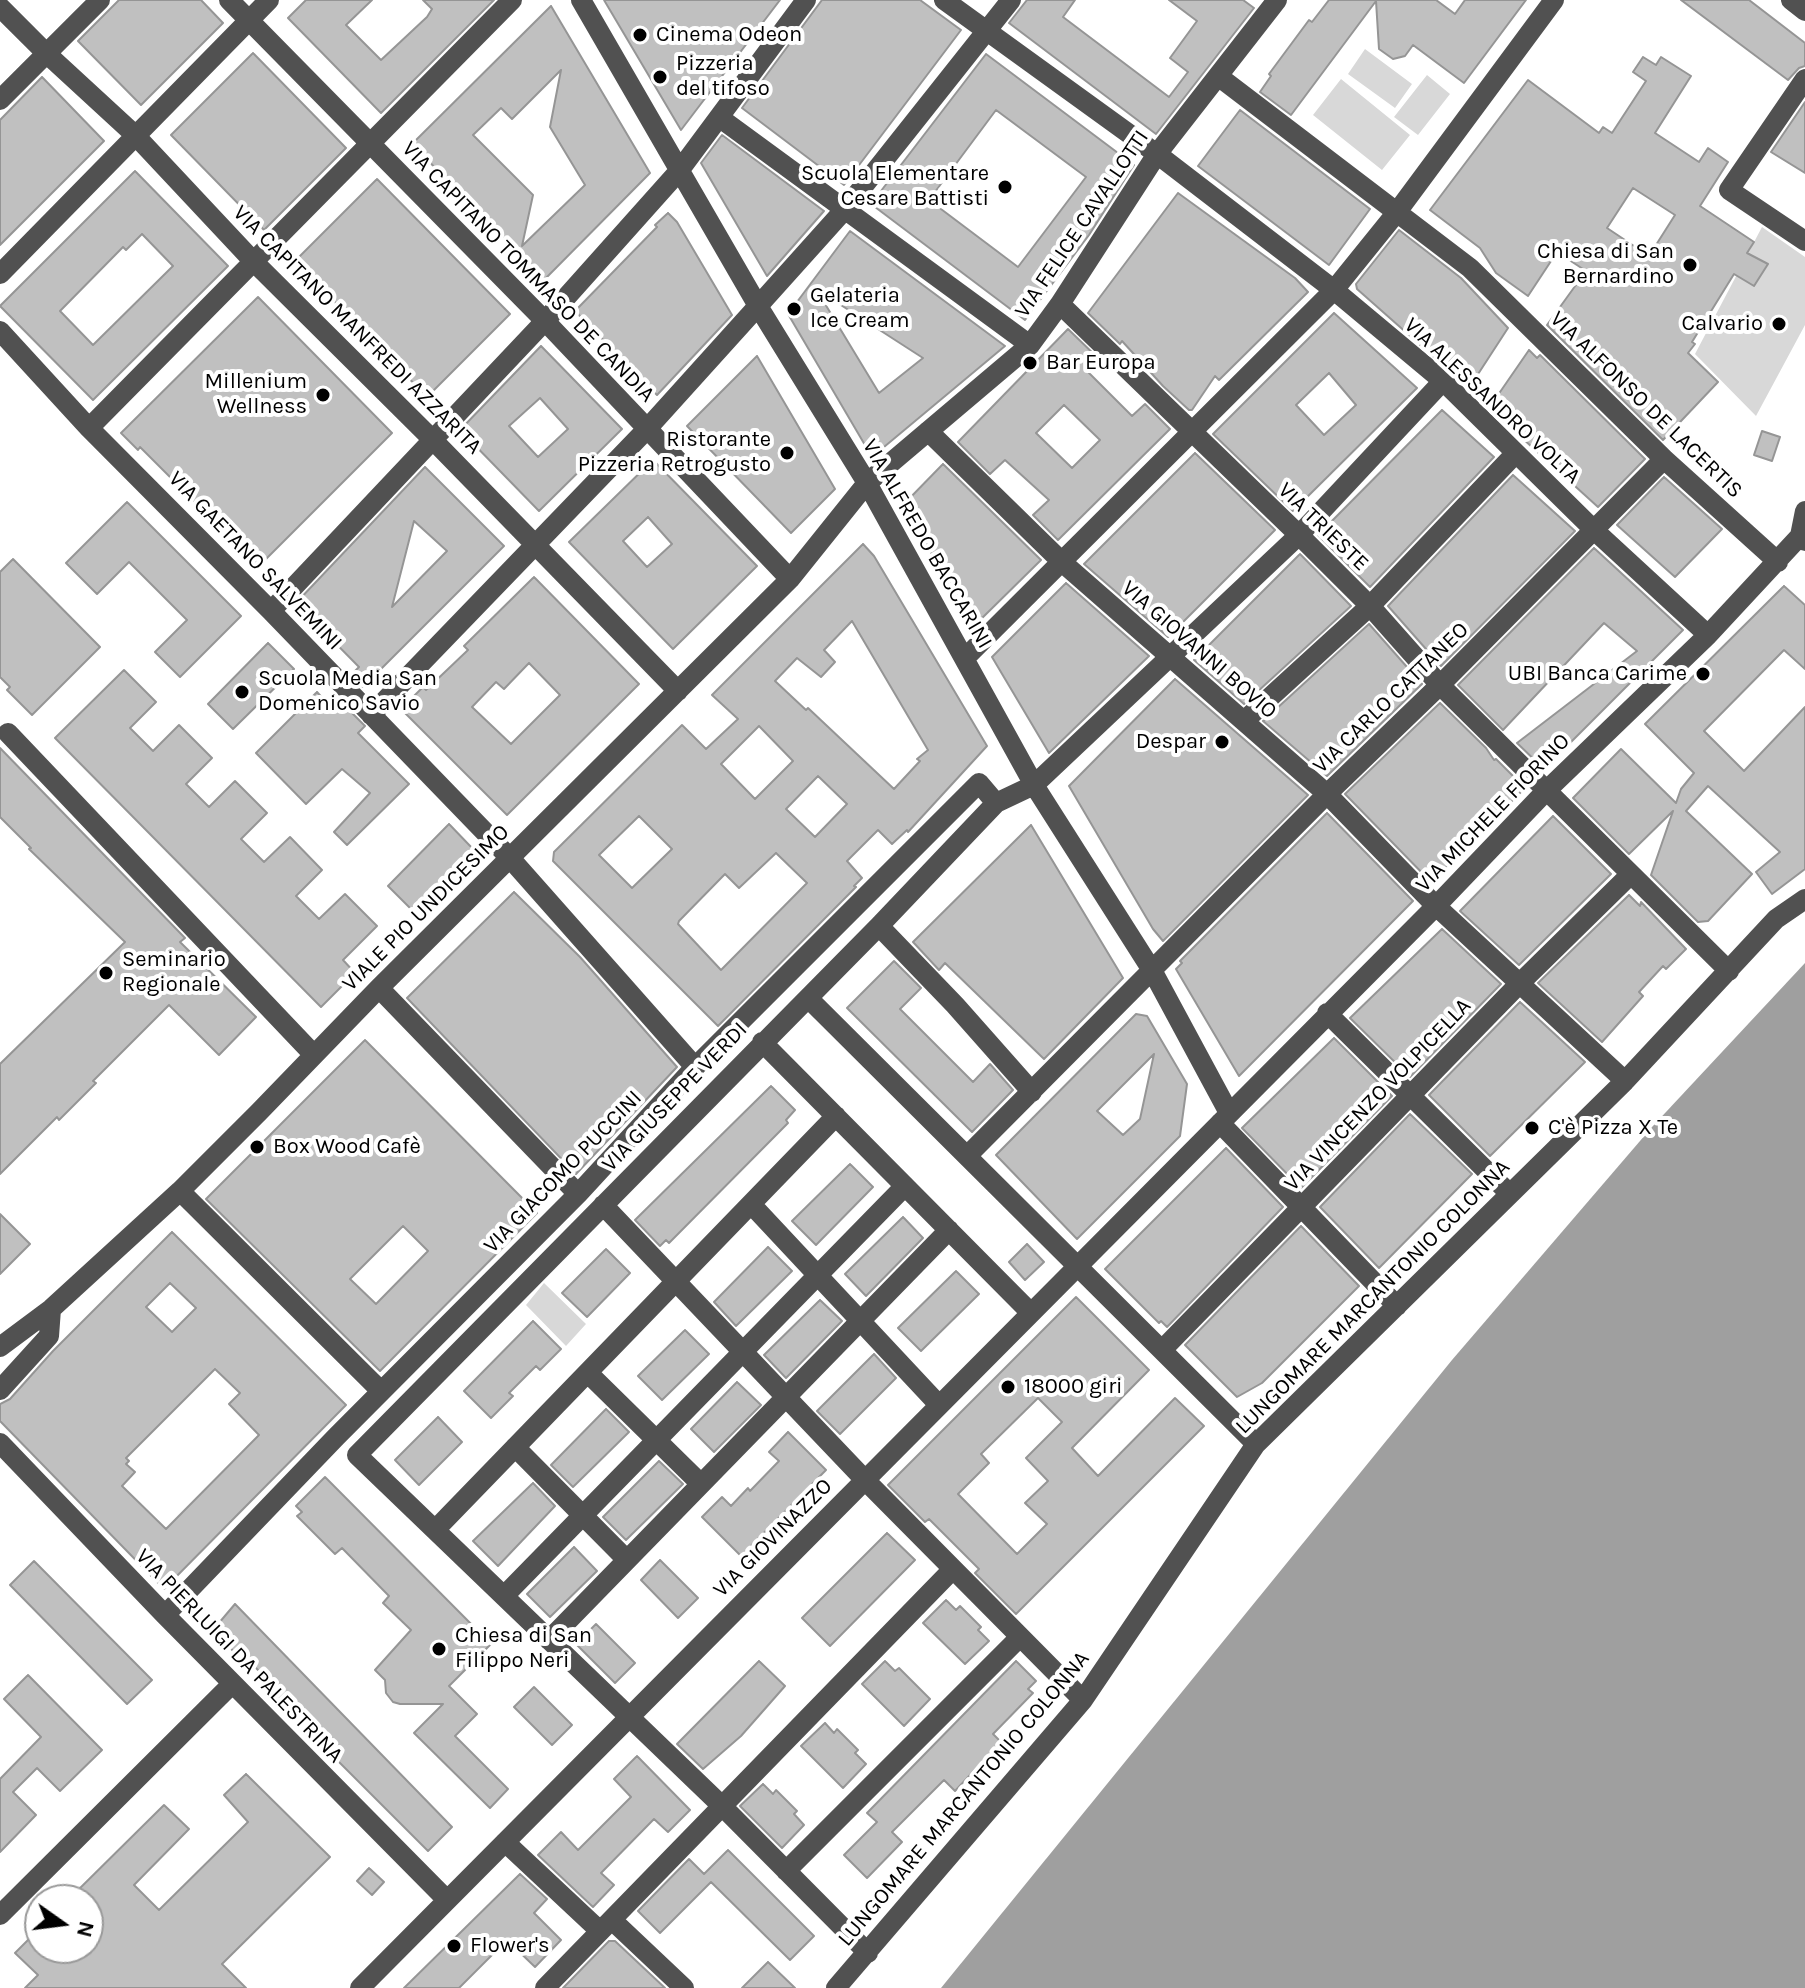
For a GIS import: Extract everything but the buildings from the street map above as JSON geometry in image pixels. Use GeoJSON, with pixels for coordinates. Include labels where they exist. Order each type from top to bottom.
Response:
{"type":"FeatureCollection","features":[{"type":"Feature","properties":{"kind":"street"},"geometry":{"type":"LineString","coordinates":[[0,100],[100,0]]}},
{"type":"Feature","properties":{"kind":"street","name":"VIA CAPITANO TOMMASO DE CANDIA"},"geometry":{"type":"LineString","coordinates":[[229,0],[545,321],[790,579]]}},
{"type":"Feature","properties":{"kind":"street"},"geometry":{"type":"LineString","coordinates":[[0,274],[269,0]]}},
{"type":"Feature","properties":{"kind":"street"},"geometry":{"type":"LineString","coordinates":[[89,428],[512,0]]}},
{"type":"Feature","properties":{"kind":"street","name":"VIA ALFREDO BACCARINI"},"geometry":{"type":"LineString","coordinates":[[581,0],[758,306],[867,483],[1034,785],[1153,972],[1224,1118],[1397,1306]]}},
{"type":"Feature","properties":{"kind":"street"},"geometry":{"type":"LineString","coordinates":[[271,611],[545,321],[679,171],[806,0]]}},
{"type":"Feature","properties":{"kind":"street","name":"VIA ALESSANDRO VOLTA"},"geometry":{"type":"LineString","coordinates":[[944,0],[1157,154],[1334,290],[1443,381],[1594,530],[1708,635]]}},
{"type":"Feature","properties":{"kind":"street"},"geometry":{"type":"LineString","coordinates":[[371,715],[646,430],[846,208],[1011,0]]}},
{"type":"Feature","properties":{"kind":"street","name":"VIA FELICE CAVALLOTTI"},"geometry":{"type":"LineString","coordinates":[[867,483],[1030,345],[1157,154],[1277,0]]}},
{"type":"Feature","properties":{"kind":"street"},"geometry":{"type":"LineString","coordinates":[[965,658],[1334,290],[1397,212],[1554,0]]}},
{"type":"Feature","properties":{"kind":"street"},"geometry":{"type":"LineString","coordinates":[[1791,0],[1805,11]]}},
{"type":"Feature","properties":{"kind":"street","name":"VIA CAPITANO MANFREDI AZZARITA"},"geometry":{"type":"LineString","coordinates":[[0,7],[135,135],[254,262],[678,691]]}},
{"type":"Feature","properties":{"kind":"street","name":"VIA ALFONSO DE LACERTIS"},"geometry":{"type":"LineString","coordinates":[[1218,76],[1470,268],[1664,459],[1778,562]]}},
{"type":"Feature","properties":{"kind":"street"},"geometry":{"type":"LineString","coordinates":[[1805,79],[1729,190],[1805,241]]}},
{"type":"Feature","properties":{"kind":"street"},"geometry":{"type":"LineString","coordinates":[[720,118],[1030,345]]}},
{"type":"Feature","properties":{"kind":"street","name":"VIA TRIESTE"},"geometry":{"type":"LineString","coordinates":[[1060,304],[1299,535],[1370,606],[1440,685],[1729,971]]}},
{"type":"Feature","properties":{"kind":"street","name":"VIA GAETANO SALVEMINI"},"geometry":{"type":"LineString","coordinates":[[0,331],[89,428],[510,858],[695,1067]]}},
{"type":"Feature","properties":{"kind":"street","name":"VIA GIUSEPPE VERDI"},"geometry":{"type":"LineString","coordinates":[[435,1530],[357,1455],[879,926],[996,803],[1034,785],[1299,535],[1443,381]]}},
{"type":"Feature","properties":{"kind":"street","name":"VIA GIOVANNI BOVIO"},"geometry":{"type":"LineString","coordinates":[[928,431],[1063,563],[1327,794],[1436,906],[1625,1081]]}},
{"type":"Feature","properties":{"kind":"street"},"geometry":{"type":"LineString","coordinates":[[1244,721],[1370,606],[1515,454]]}},
{"type":"Feature","properties":{"kind":"street","name":"VIA CARLO CATTANEO"},"geometry":{"type":"LineString","coordinates":[[967,1156],[1664,459]]}},
{"type":"Feature","properties":{"kind":"street","name":"VIALE PIO UNDICESIMO"},"geometry":{"type":"LineString","coordinates":[[0,1347],[51,1309],[180,1191],[790,579],[867,483]]}},
{"type":"Feature","properties":{"kind":"street"},"geometry":{"type":"LineString","coordinates":[[1802,539],[1805,511]]}},
{"type":"Feature","properties":{"kind":"street","name":"VIA MICHELE FIORINO"},"geometry":{"type":"LineString","coordinates":[[1224,1118],[1546,791],[1708,635],[1802,539]]}},
{"type":"Feature","properties":{"kind":"street"},"geometry":{"type":"LineString","coordinates":[[8,733],[314,1055]]}},
{"type":"Feature","properties":{"kind":"street","name":"VIA GIACOMO PUCCINI"},"geometry":{"type":"LineString","coordinates":[[165,1615],[381,1391],[578,1194],[695,1067],[979,783],[996,803]]}},
{"type":"Feature","properties":{"kind":"street","name":"VIA VINCENZO VOLPICELLA"},"geometry":{"type":"LineString","coordinates":[[1162,1350],[1520,983],[1630,875]]}},
{"type":"Feature","properties":{"kind":"street","name":"LUNGOMARE MARCANTONIO COLONNA"},"geometry":{"type":"LineString","coordinates":[[836,1988],[1083,1700],[1256,1444],[1625,1081],[1776,919],[1805,899]]}},
{"type":"Feature","properties":{"kind":"street"},"geometry":{"type":"LineString","coordinates":[[879,926],[1032,1092]]}},
{"type":"Feature","properties":{"kind":"street"},"geometry":{"type":"LineString","coordinates":[[379,988],[578,1194]]}},
{"type":"Feature","properties":{"kind":"street"},"geometry":{"type":"LineString","coordinates":[[808,998],[1256,1444]]}},
{"type":"Feature","properties":{"kind":"street"},"geometry":{"type":"LineString","coordinates":[[1327,1013],[1510,1194]]}},
{"type":"Feature","properties":{"kind":"street"},"geometry":{"type":"LineString","coordinates":[[762,1042],[1031,1313]]}},
{"type":"Feature","properties":{"kind":"street"},"geometry":{"type":"LineString","coordinates":[[836,1116],[435,1530],[722,1806],[868,1953]]}},
{"type":"Feature","properties":{"kind":"street","name":"VIA GIOVINAZZO"},"geometry":{"type":"LineString","coordinates":[[361,1988],[1224,1118]]}},
{"type":"Feature","properties":{"kind":"street"},"geometry":{"type":"LineString","coordinates":[[504,1596],[905,1186]]}},
{"type":"Feature","properties":{"kind":"street"},"geometry":{"type":"LineString","coordinates":[[180,1191],[381,1391]]}},
{"type":"Feature","properties":{"kind":"street"},"geometry":{"type":"LineString","coordinates":[[751,1204],[939,1405]]}},
{"type":"Feature","properties":{"kind":"street"},"geometry":{"type":"LineString","coordinates":[[603,1205],[865,1480],[1083,1700]]}},
{"type":"Feature","properties":{"kind":"street"},"geometry":{"type":"LineString","coordinates":[[549,1640],[949,1230]]}},
{"type":"Feature","properties":{"kind":"street"},"geometry":{"type":"LineString","coordinates":[[0,1390],[49,1336],[51,1309]]}},
{"type":"Feature","properties":{"kind":"street"},"geometry":{"type":"LineString","coordinates":[[588,1373],[701,1484]]}},
{"type":"Feature","properties":{"kind":"street","name":"VIA PIERLUIGI DA PALESTRINA"},"geometry":{"type":"LineString","coordinates":[[0,1443],[232,1684],[447,1900]]}},
{"type":"Feature","properties":{"kind":"street"},"geometry":{"type":"LineString","coordinates":[[515,1447],[627,1560]]}},
{"type":"Feature","properties":{"kind":"street"},"geometry":{"type":"LineString","coordinates":[[545,1988],[953,1569]]}},
{"type":"Feature","properties":{"kind":"street"},"geometry":{"type":"LineString","coordinates":[[786,1871],[1020,1637]]}},
{"type":"Feature","properties":{"kind":"street"},"geometry":{"type":"LineString","coordinates":[[0,1915],[232,1684]]}},
{"type":"Feature","properties":{"kind":"street"},"geometry":{"type":"LineString","coordinates":[[505,1842],[684,1988]]}},
{"type":"Feature","properties":{"kind":"shaded area"},"geometry":{"type":"Polygon","coordinates":[[[1365,49],[1412,84],[1395,108],[1348,74],[1365,49]]]}},
{"type":"Feature","properties":{"kind":"shaded area"},"geometry":{"type":"Polygon","coordinates":[[[1427,75],[1450,94],[1418,135],[1394,117],[1427,75]]]}},
{"type":"Feature","properties":{"kind":"shaded area"},"geometry":{"type":"Polygon","coordinates":[[[1341,79],[1410,135],[1382,170],[1313,115],[1341,79]]]}},
{"type":"Feature","properties":{"kind":"shaded area"},"geometry":{"type":"Polygon","coordinates":[[[1762,227],[1805,257],[1805,325],[1756,416],[1695,354],[1762,227]]]}},
{"type":"Feature","properties":{"kind":"shaded area"},"geometry":{"type":"Polygon","coordinates":[[[1805,963],[1805,1988],[941,1988],[1452,1360],[1652,1127],[1805,963]]]}},
{"type":"Feature","properties":{"kind":"shaded area"},"geometry":{"type":"Polygon","coordinates":[[[544,1283],[586,1324],[566,1346],[526,1305],[544,1283]]]}},
{"type":"Feature","properties":{"kind":"place","name":"Cinema Odeon"},"geometry":{"type":"Point","coordinates":[640,35]}},
{"type":"Feature","properties":{"kind":"place","name":"Pizzeria del tifoso"},"geometry":{"type":"Point","coordinates":[660,77]}},
{"type":"Feature","properties":{"kind":"place","name":"Scuola Elementare Cesare Battisti"},"geometry":{"type":"Point","coordinates":[1005,187]}},
{"type":"Feature","properties":{"kind":"place","name":"Chiesa di San Bernardino"},"geometry":{"type":"Point","coordinates":[1690,265]}},
{"type":"Feature","properties":{"kind":"place","name":"Gelateria Ice Cream"},"geometry":{"type":"Point","coordinates":[794,309]}},
{"type":"Feature","properties":{"kind":"place","name":"Calvario"},"geometry":{"type":"Point","coordinates":[1779,324]}},
{"type":"Feature","properties":{"kind":"place","name":"Bar Europa"},"geometry":{"type":"Point","coordinates":[1030,363]}},
{"type":"Feature","properties":{"kind":"place","name":"Millenium Wellness"},"geometry":{"type":"Point","coordinates":[323,395]}},
{"type":"Feature","properties":{"kind":"place","name":"Ristorante Pizzeria Retrogusto"},"geometry":{"type":"Point","coordinates":[787,453]}},
{"type":"Feature","properties":{"kind":"place","name":"UBI Banca Carime"},"geometry":{"type":"Point","coordinates":[1703,674]}},
{"type":"Feature","properties":{"kind":"place","name":"Scuola Media San Domenico Savio"},"geometry":{"type":"Point","coordinates":[242,692]}},
{"type":"Feature","properties":{"kind":"place","name":"Despar"},"geometry":{"type":"Point","coordinates":[1222,742]}},
{"type":"Feature","properties":{"kind":"place","name":"Seminario Regionale"},"geometry":{"type":"Point","coordinates":[106,973]}},
{"type":"Feature","properties":{"kind":"place","name":"C'è Pizza X Te"},"geometry":{"type":"Point","coordinates":[1532,1128]}},
{"type":"Feature","properties":{"kind":"place","name":"Box Wood Cafè"},"geometry":{"type":"Point","coordinates":[257,1147]}},
{"type":"Feature","properties":{"kind":"place","name":"18000 giri"},"geometry":{"type":"Point","coordinates":[1008,1387]}},
{"type":"Feature","properties":{"kind":"place","name":"Chiesa di San Filippo Neri"},"geometry":{"type":"Point","coordinates":[439,1649]}},
{"type":"Feature","properties":{"kind":"place","name":"Flower's"},"geometry":{"type":"Point","coordinates":[454,1946]}}]}
